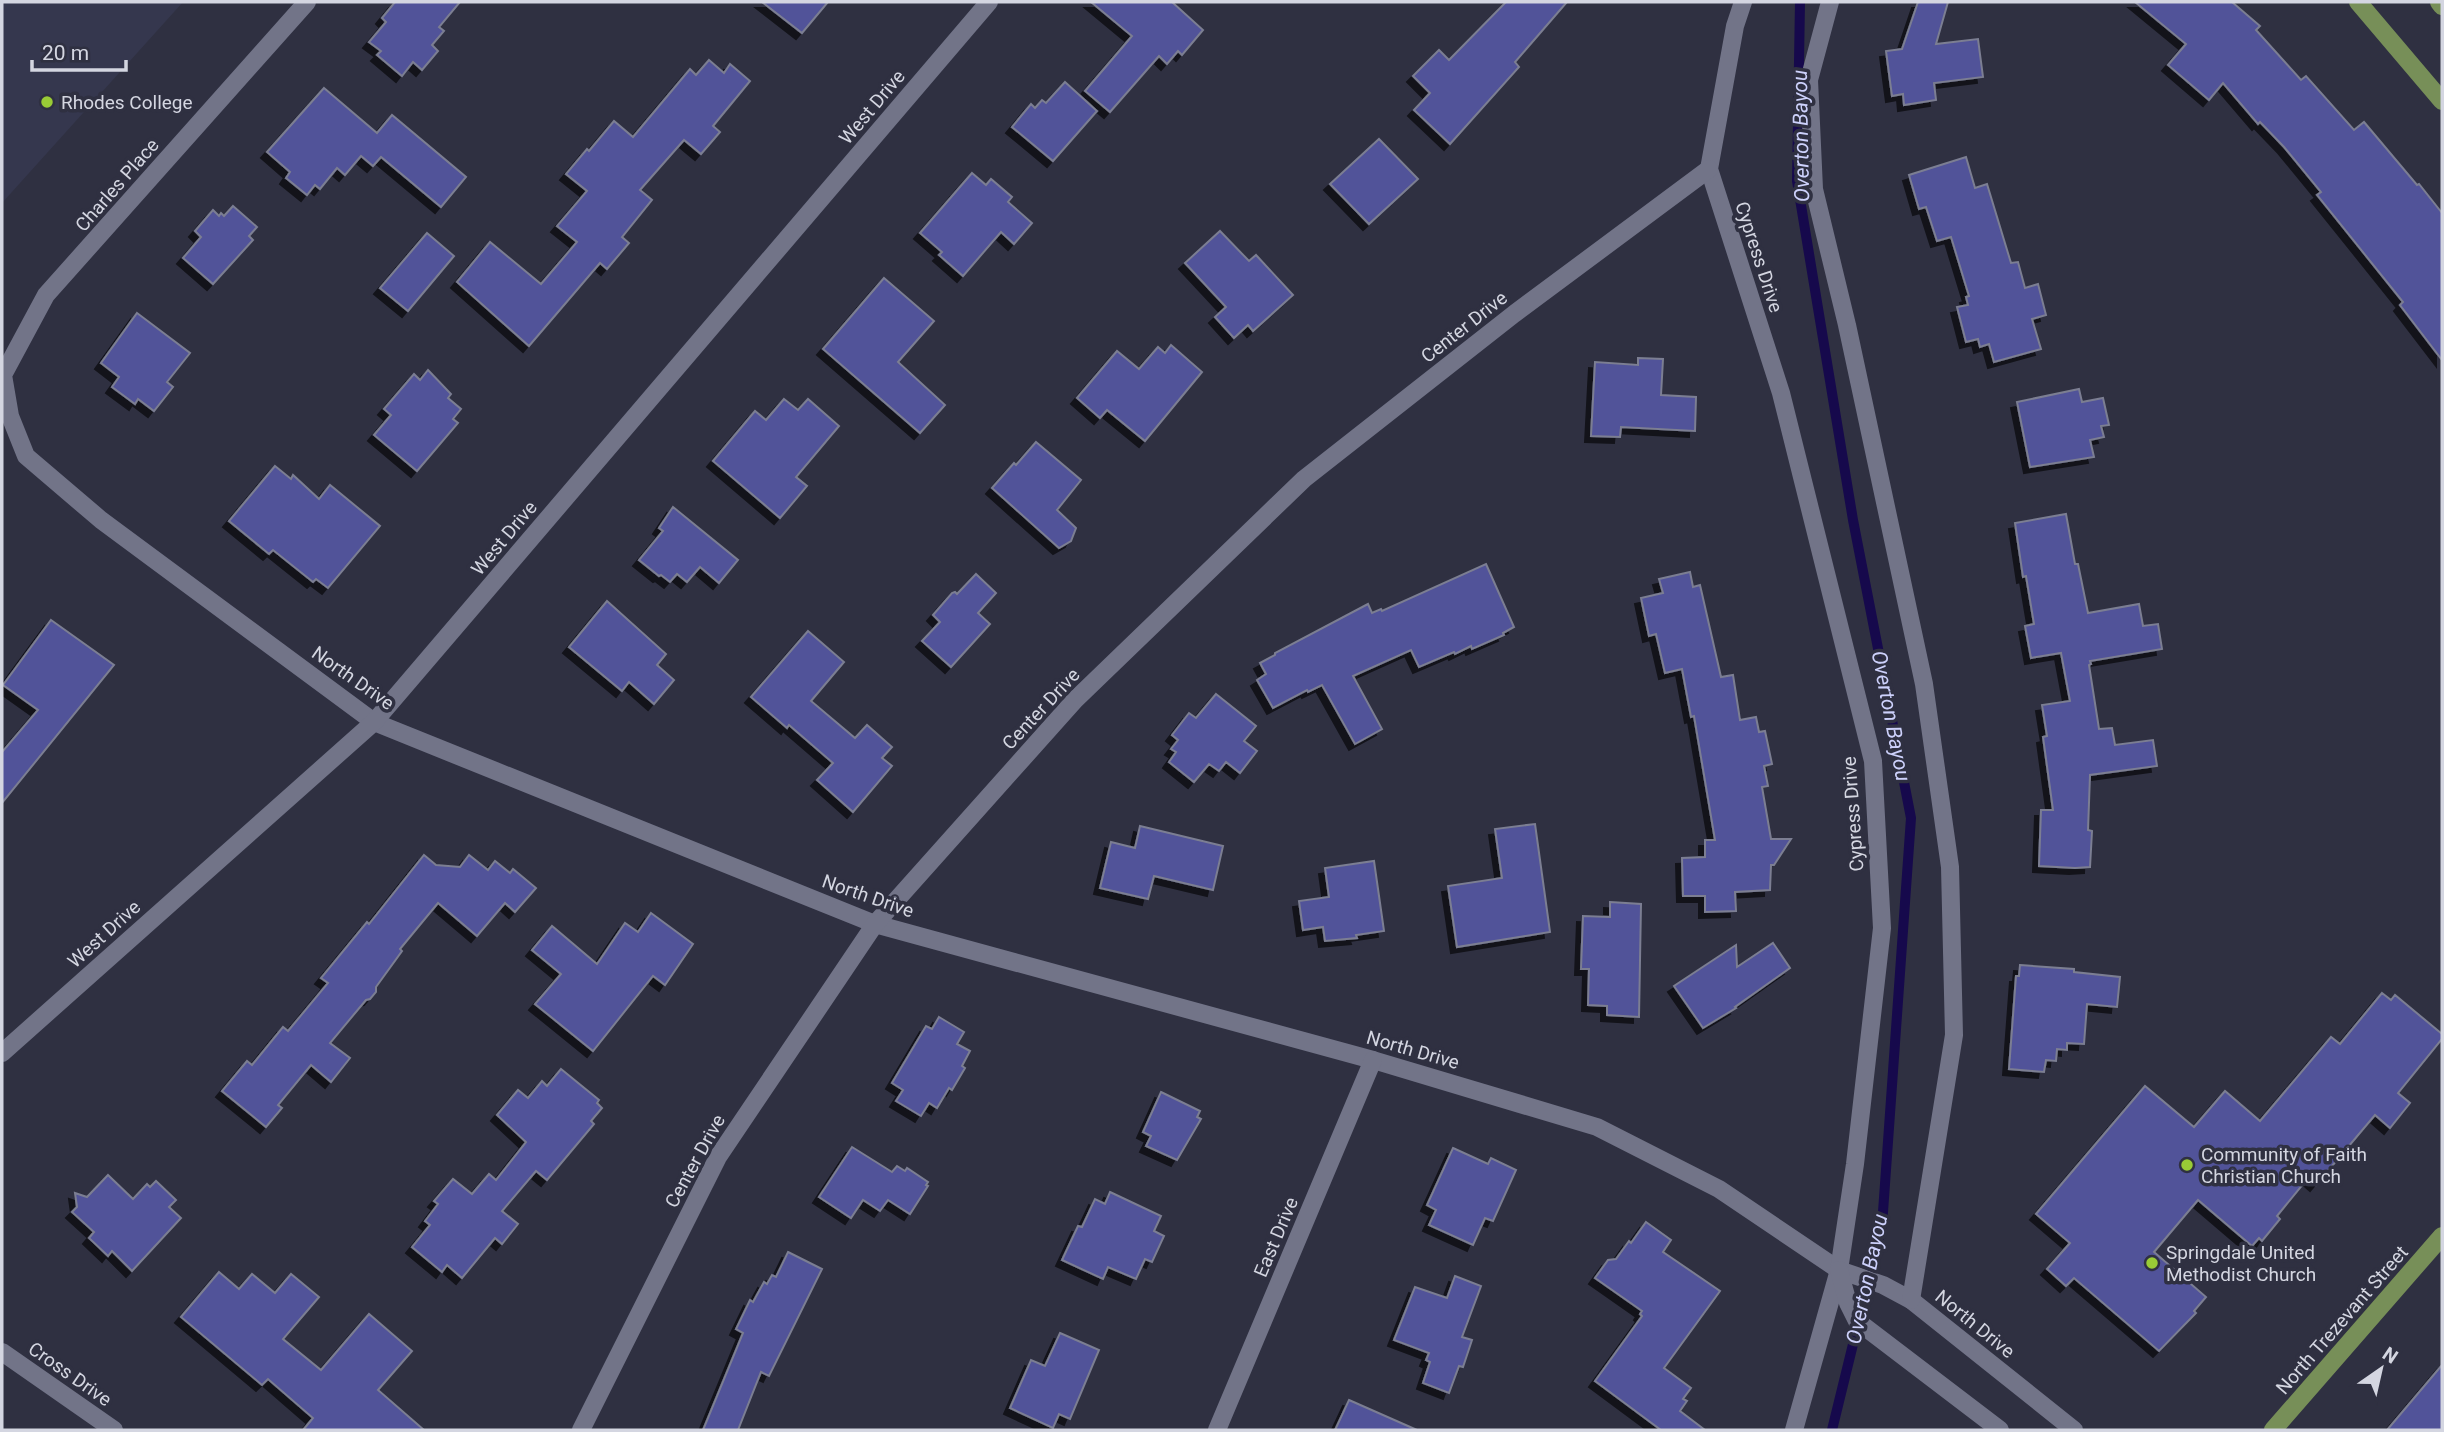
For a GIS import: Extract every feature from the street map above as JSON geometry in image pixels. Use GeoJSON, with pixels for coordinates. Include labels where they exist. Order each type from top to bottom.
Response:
{"type":"FeatureCollection","features":[{"type":"Feature","properties":{"kind":"main road"},"geometry":{"type":"LineString","coordinates":[[2358,2],[2442,101]]}},
{"type":"Feature","properties":{"kind":"main road"},"geometry":{"type":"LineString","coordinates":[[2439,2],[2442,6]]}},
{"type":"Feature","properties":{"kind":"main road","name":"North Trezevant Street"},"geometry":{"type":"LineString","coordinates":[[2273,1430],[2442,1236]]}},
{"type":"Feature","properties":{"kind":"street","name":"Charles Place"},"geometry":{"type":"LineString","coordinates":[[4,376],[46,296],[307,2]]}},
{"type":"Feature","properties":{"kind":"street","name":"West Drive"},"geometry":{"type":"LineString","coordinates":[[2,1053],[374,722],[989,2]]}},
{"type":"Feature","properties":{"kind":"street","name":"Cypress Drive"},"geometry":{"type":"LineString","coordinates":[[1743,2],[1735,26],[1709,169],[1781,393],[1873,761],[1882,928],[1855,1164],[1846,1273],[1794,1430]]}},
{"type":"Feature","properties":{"kind":"street"},"geometry":{"type":"LineString","coordinates":[[1830,2],[1809,80],[1814,189],[1847,325],[1924,684],[1950,867],[1954,1035],[1911,1300]]}},
{"type":"Feature","properties":{"kind":"street","name":"Center Drive"},"geometry":{"type":"LineString","coordinates":[[581,1430],[718,1157],[875,923],[1075,700],[1304,479],[1514,314],[1709,169]]}},
{"type":"Feature","properties":{"kind":"street","name":"North Drive"},"geometry":{"type":"LineString","coordinates":[[4,376],[10,416],[26,456],[101,520],[374,722],[875,923],[1373,1060],[1597,1127],[1719,1189],[1846,1273],[1883,1285],[1911,1300],[2074,1430]]}},
{"type":"Feature","properties":{"kind":"street","name":"East Drive"},"geometry":{"type":"LineString","coordinates":[[1217,1430],[1373,1060]]}},
{"type":"Feature","properties":{"kind":"street"},"geometry":{"type":"LineString","coordinates":[[1846,1273],[1848,1303],[1857,1321],[2000,1430]]}},
{"type":"Feature","properties":{"kind":"street","name":"Cross Drive"},"geometry":{"type":"LineString","coordinates":[[2,1352],[114,1430]]}},
{"type":"Feature","properties":{"kind":"shaded area","name":"Rhodes College"},"geometry":{"type":"Polygon","coordinates":[[[2,2],[183,2],[2,203],[2,2]]]}},
{"type":"Feature","properties":{"kind":"building"},"geometry":{"type":"Polygon","coordinates":[[[395,2],[460,2],[439,27],[444,31],[432,45],[438,51],[422,70],[413,62],[402,76],[377,55],[381,51],[369,42],[386,22],[382,18],[395,2]]]}},
{"type":"Feature","properties":{"kind":"building"},"geometry":{"type":"Polygon","coordinates":[[[762,2],[828,2],[802,33],[762,2]]]}},
{"type":"Feature","properties":{"kind":"building"},"geometry":{"type":"Polygon","coordinates":[[[1091,2],[1172,2],[1203,30],[1182,55],[1178,51],[1167,64],[1159,56],[1110,112],[1085,91],[1132,36],[1091,2]]]}},
{"type":"Feature","properties":{"kind":"building"},"geometry":{"type":"Polygon","coordinates":[[[1506,2],[1567,2],[1515,62],[1519,67],[1450,144],[1414,110],[1430,93],[1413,76],[1439,50],[1449,60],[1506,2]]]}},
{"type":"Feature","properties":{"kind":"building"},"geometry":{"type":"Polygon","coordinates":[[[1918,2],[1948,2],[1936,44],[1978,39],[1983,77],[1934,83],[1936,100],[1904,105],[1903,94],[1892,96],[1886,51],[1902,49],[1918,2]]]}},
{"type":"Feature","properties":{"kind":"building"},"geometry":{"type":"Polygon","coordinates":[[[2135,2],[2232,2],[2260,26],[2256,30],[2301,80],[2306,76],[2354,130],[2364,122],[2417,185],[2419,184],[2442,213],[2442,360],[2400,305],[2403,302],[2317,195],[2321,192],[2284,147],[2260,122],[2258,124],[2223,83],[2209,100],[2168,65],[2186,44],[2135,2]]]}},
{"type":"Feature","properties":{"kind":"building"},"geometry":{"type":"Polygon","coordinates":[[[709,60],[724,73],[730,64],[750,81],[713,126],[720,132],[701,154],[684,140],[640,190],[652,200],[622,237],[629,243],[607,269],[600,263],[529,346],[457,282],[490,242],[541,284],[577,242],[557,226],[587,191],[566,174],[614,121],[633,137],[690,69],[696,75],[709,60]]]}},
{"type":"Feature","properties":{"kind":"building"},"geometry":{"type":"Polygon","coordinates":[[[1065,82],[1097,111],[1053,161],[1012,127],[1031,104],[1035,108],[1042,100],[1046,103],[1065,82]]]}},
{"type":"Feature","properties":{"kind":"building"},"geometry":{"type":"Polygon","coordinates":[[[324,88],[377,133],[392,115],[466,177],[441,207],[381,157],[373,166],[361,156],[345,175],[337,168],[320,189],[315,185],[307,195],[286,178],[290,172],[267,152],[324,88]]]}},
{"type":"Feature","properties":{"kind":"building"},"geometry":{"type":"Polygon","coordinates":[[[1379,139],[1418,179],[1369,224],[1330,184],[1379,139]]]}},
{"type":"Feature","properties":{"kind":"building"},"geometry":{"type":"Polygon","coordinates":[[[1966,157],[1975,188],[1987,184],[2011,263],[2018,262],[2025,288],[2038,284],[2046,315],[2032,319],[2041,349],[1994,362],[1989,344],[1980,347],[1978,339],[1966,342],[1957,307],[1968,305],[1966,297],[1969,296],[1951,237],[1937,241],[1926,207],[1919,209],[1909,175],[1966,157]]]}},
{"type":"Feature","properties":{"kind":"building"},"geometry":{"type":"Polygon","coordinates":[[[972,173],[986,185],[991,179],[1012,197],[1008,202],[1032,223],[1014,244],[1001,232],[963,276],[939,255],[942,252],[920,233],[972,173]]]}},
{"type":"Feature","properties":{"kind":"building"},"geometry":{"type":"Polygon","coordinates":[[[233,206],[257,227],[249,236],[253,240],[213,284],[183,258],[201,237],[195,231],[213,210],[219,216],[221,213],[224,216],[233,206]]]}},
{"type":"Feature","properties":{"kind":"building"},"geometry":{"type":"Polygon","coordinates":[[[1220,231],[1249,261],[1256,255],[1293,295],[1253,331],[1248,325],[1234,338],[1215,317],[1226,307],[1185,263],[1220,231]]]}},
{"type":"Feature","properties":{"kind":"building"},"geometry":{"type":"Polygon","coordinates":[[[427,233],[454,256],[408,311],[380,288],[427,233]]]}},
{"type":"Feature","properties":{"kind":"building"},"geometry":{"type":"Polygon","coordinates":[[[884,278],[934,321],[898,362],[945,405],[920,433],[823,349],[884,278]]]}},
{"type":"Feature","properties":{"kind":"building"},"geometry":{"type":"Polygon","coordinates":[[[137,313],[190,353],[167,382],[173,387],[154,411],[138,399],[135,404],[112,387],[119,377],[101,363],[137,313]]]}},
{"type":"Feature","properties":{"kind":"building"},"geometry":{"type":"Polygon","coordinates":[[[1171,345],[1202,372],[1145,441],[1107,410],[1100,418],[1077,398],[1117,351],[1139,369],[1158,347],[1165,353],[1171,345]]]}},
{"type":"Feature","properties":{"kind":"building"},"geometry":{"type":"Polygon","coordinates":[[[1638,358],[1663,359],[1661,395],[1696,397],[1695,431],[1621,427],[1620,437],[1591,436],[1595,362],[1638,365],[1638,358]]]}},
{"type":"Feature","properties":{"kind":"building"},"geometry":{"type":"Polygon","coordinates":[[[428,370],[451,394],[448,398],[461,409],[453,419],[458,423],[417,471],[374,435],[391,415],[384,409],[414,374],[420,380],[428,370]]]}},
{"type":"Feature","properties":{"kind":"building"},"geometry":{"type":"Polygon","coordinates":[[[2079,389],[2082,402],[2103,398],[2109,425],[2101,426],[2104,437],[2090,440],[2094,457],[2030,467],[2017,402],[2079,389]]]}},
{"type":"Feature","properties":{"kind":"building"},"geometry":{"type":"Polygon","coordinates":[[[784,399],[798,410],[808,399],[839,426],[796,477],[807,486],[780,518],[713,461],[755,411],[766,420],[784,399]]]}},
{"type":"Feature","properties":{"kind":"building"},"geometry":{"type":"Polygon","coordinates":[[[1036,442],[1081,480],[1057,510],[1076,528],[1071,541],[1059,548],[992,488],[1036,442]]]}},
{"type":"Feature","properties":{"kind":"building"},"geometry":{"type":"Polygon","coordinates":[[[275,466],[291,479],[293,475],[319,499],[330,485],[380,526],[328,588],[316,579],[313,582],[273,550],[269,554],[229,521],[275,466]]]}},
{"type":"Feature","properties":{"kind":"building"},"geometry":{"type":"Polygon","coordinates":[[[673,507],[738,560],[719,583],[700,567],[687,582],[677,574],[670,582],[639,560],[663,531],[659,528],[673,507]]]}},
{"type":"Feature","properties":{"kind":"building"},"geometry":{"type":"Polygon","coordinates":[[[2066,514],[2088,613],[2139,604],[2143,626],[2158,624],[2162,649],[2090,661],[2099,729],[2112,728],[2115,745],[2153,740],[2157,766],[2090,775],[2090,867],[2075,868],[2039,866],[2041,810],[2053,810],[2043,737],[2047,736],[2042,705],[2070,701],[2061,653],[2031,658],[2025,626],[2034,624],[2026,576],[2023,577],[2015,523],[2066,514]]]}},
{"type":"Feature","properties":{"kind":"building"},"geometry":{"type":"Polygon","coordinates":[[[1486,564],[1514,627],[1503,633],[1504,635],[1472,649],[1471,646],[1419,667],[1411,650],[1353,676],[1382,729],[1355,744],[1322,685],[1273,708],[1257,680],[1266,674],[1260,663],[1368,604],[1372,613],[1381,609],[1382,611],[1486,564]]]}},
{"type":"Feature","properties":{"kind":"building"},"geometry":{"type":"Polygon","coordinates":[[[1690,572],[1693,587],[1700,585],[1721,677],[1733,675],[1740,720],[1756,717],[1759,732],[1765,731],[1772,764],[1764,766],[1768,786],[1762,787],[1771,839],[1791,839],[1774,865],[1771,865],[1770,890],[1735,892],[1736,911],[1705,912],[1705,896],[1683,896],[1682,858],[1705,857],[1705,840],[1715,840],[1694,716],[1691,717],[1682,669],[1665,673],[1656,634],[1649,636],[1641,598],[1663,593],[1659,579],[1690,572]]]}},
{"type":"Feature","properties":{"kind":"building"},"geometry":{"type":"Polygon","coordinates":[[[976,574],[996,593],[978,613],[990,624],[951,667],[922,641],[940,622],[933,615],[952,593],[957,594],[976,574]]]}},
{"type":"Feature","properties":{"kind":"building"},"geometry":{"type":"Polygon","coordinates":[[[607,601],[666,654],[657,665],[674,680],[654,704],[629,682],[622,691],[569,647],[607,601]]]}},
{"type":"Feature","properties":{"kind":"building"},"geometry":{"type":"Polygon","coordinates":[[[51,620],[114,665],[2,803],[2,752],[38,710],[3,685],[51,620]]]}},
{"type":"Feature","properties":{"kind":"building"},"geometry":{"type":"Polygon","coordinates":[[[808,631],[844,662],[811,701],[855,738],[867,725],[892,747],[882,758],[892,766],[853,812],[817,780],[833,763],[751,697],[808,631]]]}},
{"type":"Feature","properties":{"kind":"building"},"geometry":{"type":"Polygon","coordinates":[[[1216,694],[1256,726],[1244,741],[1257,751],[1240,773],[1226,762],[1219,771],[1209,764],[1194,782],[1169,762],[1176,752],[1171,749],[1178,740],[1172,735],[1189,713],[1196,718],[1216,694]]]}},
{"type":"Feature","properties":{"kind":"building"},"geometry":{"type":"Polygon","coordinates":[[[1535,824],[1550,932],[1457,947],[1448,886],[1502,878],[1495,829],[1535,824]]]}},
{"type":"Feature","properties":{"kind":"building"},"geometry":{"type":"Polygon","coordinates":[[[1140,826],[1223,846],[1213,890],[1154,876],[1148,899],[1100,888],[1111,842],[1135,848],[1140,826]]]}},
{"type":"Feature","properties":{"kind":"building"},"geometry":{"type":"Polygon","coordinates":[[[424,855],[436,865],[460,867],[469,855],[488,870],[495,861],[510,873],[513,869],[536,888],[515,912],[505,903],[477,936],[438,903],[400,949],[402,951],[376,987],[376,992],[330,1043],[350,1058],[331,1082],[311,1065],[278,1105],[282,1108],[266,1127],[222,1091],[247,1061],[252,1065],[283,1027],[288,1031],[328,983],[321,978],[367,922],[369,924],[424,855]]]}},
{"type":"Feature","properties":{"kind":"building"},"geometry":{"type":"Polygon","coordinates":[[[1374,861],[1384,931],[1356,935],[1357,938],[1325,941],[1323,927],[1303,930],[1299,901],[1329,897],[1325,868],[1374,861]]]}},
{"type":"Feature","properties":{"kind":"building"},"geometry":{"type":"Polygon","coordinates":[[[1610,902],[1641,904],[1639,1017],[1607,1015],[1607,1006],[1588,1005],[1589,969],[1581,969],[1583,916],[1610,917],[1610,902]]]}},
{"type":"Feature","properties":{"kind":"building"},"geometry":{"type":"Polygon","coordinates":[[[651,913],[693,944],[665,985],[653,976],[593,1051],[535,1004],[561,974],[532,950],[552,926],[597,964],[625,923],[638,932],[651,913]]]}},
{"type":"Feature","properties":{"kind":"building"},"geometry":{"type":"Polygon","coordinates":[[[1773,943],[1790,968],[1736,1008],[1703,1028],[1674,986],[1736,945],[1737,967],[1773,943]]]}},
{"type":"Feature","properties":{"kind":"building"},"geometry":{"type":"Polygon","coordinates":[[[2020,965],[2074,969],[2074,972],[2120,977],[2117,1007],[2087,1004],[2084,1044],[2067,1043],[2067,1050],[2057,1049],[2056,1061],[2046,1060],[2044,1072],[2009,1069],[2016,976],[2019,976],[2020,965]]]}},
{"type":"Feature","properties":{"kind":"building"},"geometry":{"type":"Polygon","coordinates":[[[2382,993],[2391,1000],[2395,995],[2442,1034],[2442,1039],[2398,1093],[2410,1103],[2390,1128],[2375,1115],[2316,1185],[2308,1178],[2277,1216],[2280,1219],[2262,1241],[2259,1238],[2252,1246],[2198,1200],[2154,1252],[2206,1297],[2194,1311],[2196,1313],[2159,1351],[2074,1278],[2066,1286],[2047,1269],[2070,1243],[2036,1214],[2145,1086],[2194,1127],[2225,1091],[2260,1121],[2331,1037],[2340,1044],[2382,993]]]}},
{"type":"Feature","properties":{"kind":"building"},"geometry":{"type":"Polygon","coordinates":[[[939,1017],[964,1032],[957,1044],[970,1051],[962,1066],[965,1068],[952,1090],[949,1088],[937,1108],[929,1103],[921,1116],[896,1101],[903,1090],[892,1083],[926,1026],[932,1029],[939,1017]]]}},
{"type":"Feature","properties":{"kind":"building"},"geometry":{"type":"Polygon","coordinates":[[[561,1069],[599,1100],[597,1103],[602,1108],[591,1121],[594,1124],[547,1180],[536,1171],[502,1211],[518,1224],[502,1244],[495,1238],[462,1278],[447,1265],[442,1272],[412,1247],[430,1225],[425,1221],[438,1204],[434,1201],[453,1179],[472,1194],[489,1174],[496,1180],[526,1142],[497,1115],[518,1090],[528,1098],[542,1081],[547,1086],[561,1069]]]}},
{"type":"Feature","properties":{"kind":"building"},"geometry":{"type":"Polygon","coordinates":[[[1161,1092],[1200,1111],[1197,1117],[1201,1119],[1177,1160],[1146,1146],[1151,1136],[1143,1132],[1161,1092]]]}},
{"type":"Feature","properties":{"kind":"building"},"geometry":{"type":"Polygon","coordinates":[[[852,1147],[892,1172],[897,1166],[905,1171],[907,1168],[928,1182],[910,1214],[888,1200],[880,1211],[863,1200],[851,1218],[819,1197],[852,1147]]]}},
{"type":"Feature","properties":{"kind":"building"},"geometry":{"type":"Polygon","coordinates":[[[1453,1148],[1488,1164],[1491,1158],[1516,1170],[1493,1221],[1485,1218],[1473,1245],[1429,1225],[1436,1210],[1427,1205],[1453,1148]]]}},
{"type":"Feature","properties":{"kind":"building"},"geometry":{"type":"Polygon","coordinates":[[[108,1175],[133,1199],[147,1184],[150,1187],[156,1181],[176,1200],[169,1207],[181,1218],[132,1271],[112,1251],[108,1256],[89,1238],[94,1232],[72,1212],[77,1207],[75,1193],[87,1197],[108,1175]]]}},
{"type":"Feature","properties":{"kind":"building"},"geometry":{"type":"Polygon","coordinates":[[[1110,1192],[1161,1216],[1154,1231],[1164,1236],[1152,1262],[1145,1259],[1136,1279],[1108,1267],[1103,1279],[1062,1260],[1078,1226],[1082,1227],[1095,1199],[1105,1204],[1110,1192]]]}},
{"type":"Feature","properties":{"kind":"building"},"geometry":{"type":"Polygon","coordinates":[[[1646,1222],[1671,1240],[1663,1252],[1720,1291],[1664,1368],[1691,1388],[1683,1399],[1687,1401],[1680,1411],[1705,1430],[1661,1430],[1595,1381],[1642,1316],[1642,1311],[1595,1278],[1608,1260],[1616,1259],[1629,1241],[1631,1243],[1646,1222]]]}},
{"type":"Feature","properties":{"kind":"building"},"geometry":{"type":"Polygon","coordinates":[[[788,1252],[822,1269],[769,1376],[761,1372],[738,1430],[703,1430],[743,1333],[736,1329],[750,1300],[753,1302],[764,1282],[767,1284],[772,1275],[776,1277],[788,1252]]]}},
{"type":"Feature","properties":{"kind":"building"},"geometry":{"type":"Polygon","coordinates":[[[219,1272],[239,1289],[252,1274],[275,1293],[291,1274],[319,1297],[283,1339],[321,1370],[369,1314],[412,1351],[378,1390],[424,1430],[303,1430],[313,1418],[268,1379],[262,1385],[181,1317],[219,1272]]]}},
{"type":"Feature","properties":{"kind":"building"},"geometry":{"type":"Polygon","coordinates":[[[1455,1276],[1481,1286],[1462,1337],[1472,1340],[1463,1367],[1459,1366],[1449,1393],[1423,1383],[1430,1362],[1426,1360],[1429,1353],[1394,1340],[1415,1287],[1447,1298],[1455,1276]]]}},
{"type":"Feature","properties":{"kind":"building"},"geometry":{"type":"Polygon","coordinates":[[[1060,1333],[1099,1350],[1070,1419],[1059,1414],[1053,1428],[1010,1408],[1031,1360],[1045,1366],[1060,1333]]]}},
{"type":"Feature","properties":{"kind":"building"},"geometry":{"type":"Polygon","coordinates":[[[2442,1365],[2442,1430],[2387,1430],[2442,1365]]]}},
{"type":"Feature","properties":{"kind":"building"},"geometry":{"type":"Polygon","coordinates":[[[1349,1400],[1417,1430],[1335,1430],[1349,1400]]]}},
{"type":"Feature","properties":{"kind":"waterway","name":"Overton Bayou"},"geometry":{"type":"LineString","coordinates":[[1800,2],[1797,181],[1853,520],[1911,818],[1882,1226],[1832,1430]]}},
{"type":"Feature","properties":{"kind":"place","name":"Rhodes College"},"geometry":{"type":"Point","coordinates":[47,102]}},
{"type":"Feature","properties":{"kind":"place","name":"Community of Faith Christian Church"},"geometry":{"type":"Point","coordinates":[2187,1165]}},
{"type":"Feature","properties":{"kind":"place","name":"Springdale United Methodist Church"},"geometry":{"type":"Point","coordinates":[2152,1263]}}]}
